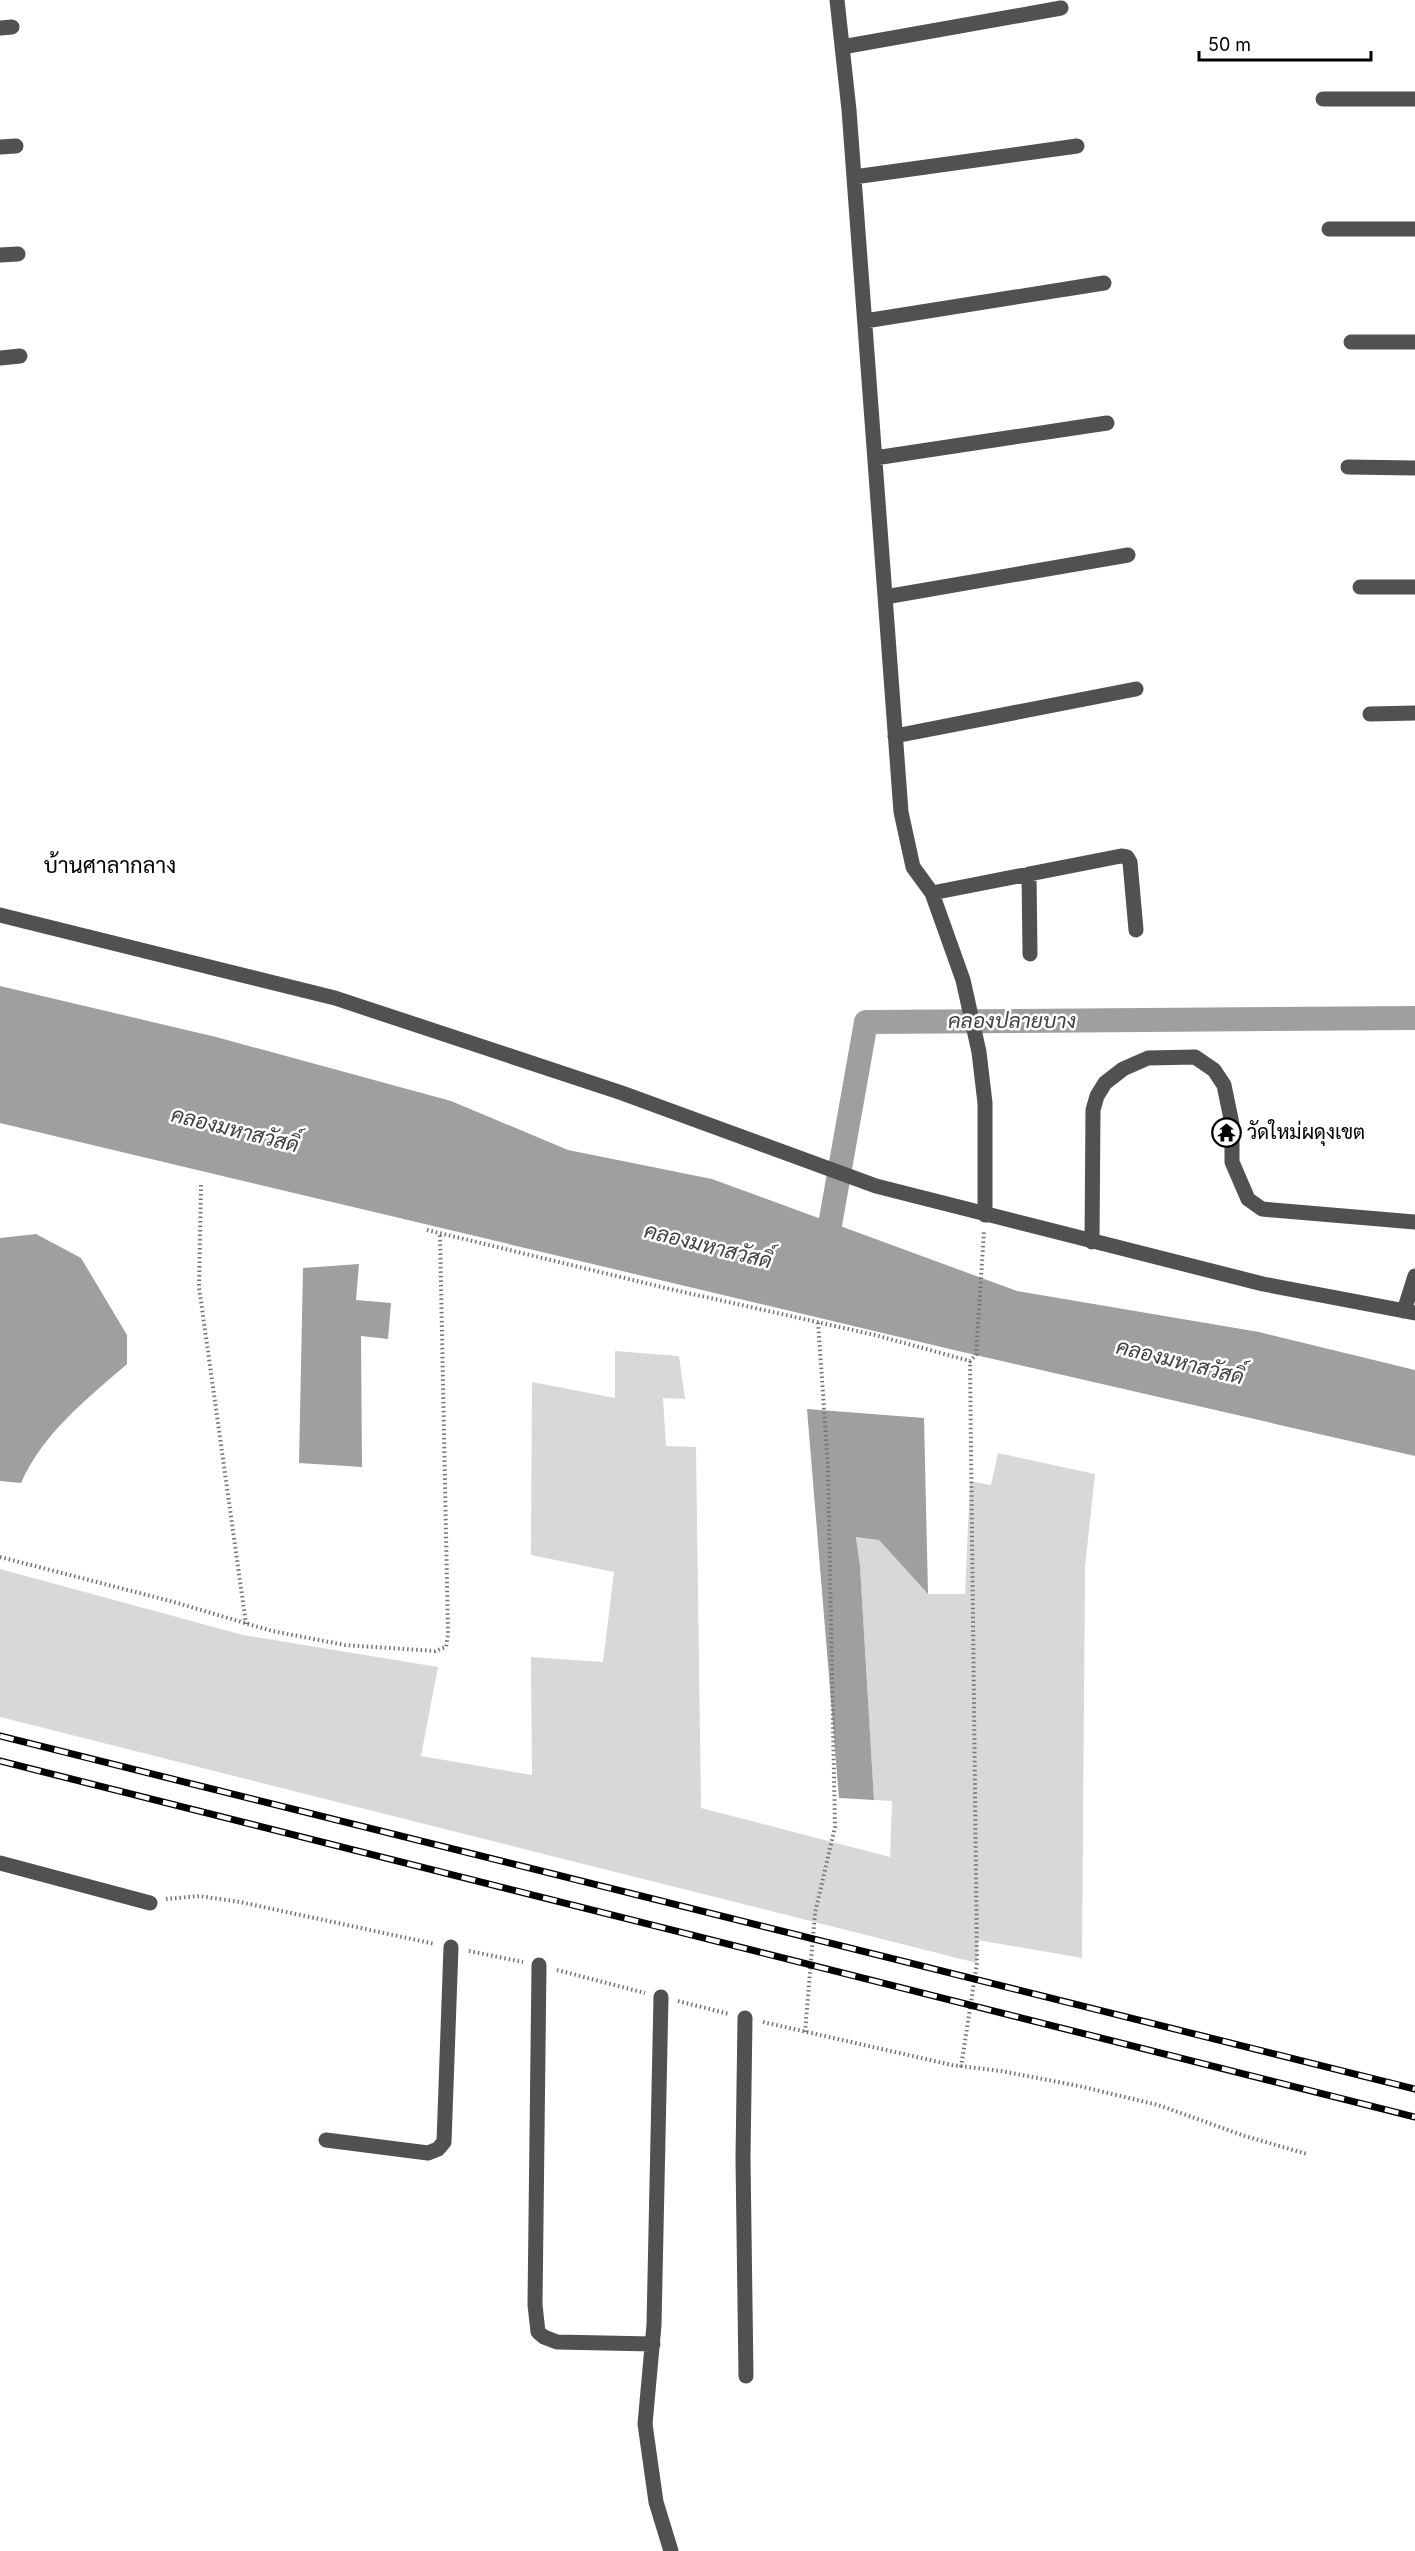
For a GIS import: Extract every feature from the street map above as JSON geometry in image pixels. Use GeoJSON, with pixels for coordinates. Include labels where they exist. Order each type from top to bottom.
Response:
{"type":"FeatureCollection","features":[{"type":"Feature","properties":{"kind":"street"},"geometry":{"type":"LineString","coordinates":[[837,0],[854,177],[901,812],[913,867],[932,893],[963,980],[978,1052],[985,1103],[985,1215]]}},
{"type":"Feature","properties":{"kind":"street"},"geometry":{"type":"LineString","coordinates":[[842,47],[1061,8]]}},
{"type":"Feature","properties":{"kind":"street"},"geometry":{"type":"LineString","coordinates":[[1323,99],[1415,99]]}},
{"type":"Feature","properties":{"kind":"street"},"geometry":{"type":"LineString","coordinates":[[0,147],[16,146]]}},
{"type":"Feature","properties":{"kind":"street"},"geometry":{"type":"LineString","coordinates":[[854,177],[1077,146]]}},
{"type":"Feature","properties":{"kind":"street"},"geometry":{"type":"LineString","coordinates":[[1329,229],[1415,229]]}},
{"type":"Feature","properties":{"kind":"street"},"geometry":{"type":"LineString","coordinates":[[0,255],[18,254]]}},
{"type":"Feature","properties":{"kind":"street"},"geometry":{"type":"LineString","coordinates":[[865,321],[1104,283]]}},
{"type":"Feature","properties":{"kind":"street"},"geometry":{"type":"LineString","coordinates":[[1351,342],[1415,342]]}},
{"type":"Feature","properties":{"kind":"street"},"geometry":{"type":"LineString","coordinates":[[0,357],[20,356]]}},
{"type":"Feature","properties":{"kind":"street"},"geometry":{"type":"LineString","coordinates":[[875,458],[1107,423]]}},
{"type":"Feature","properties":{"kind":"street"},"geometry":{"type":"LineString","coordinates":[[1348,467],[1415,468]]}},
{"type":"Feature","properties":{"kind":"street"},"geometry":{"type":"LineString","coordinates":[[885,597],[1128,555]]}},
{"type":"Feature","properties":{"kind":"street"},"geometry":{"type":"LineString","coordinates":[[1360,587],[1415,587]]}},
{"type":"Feature","properties":{"kind":"street"},"geometry":{"type":"LineString","coordinates":[[896,736],[1136,689]]}},
{"type":"Feature","properties":{"kind":"street"},"geometry":{"type":"LineString","coordinates":[[1370,714],[1415,713]]}},
{"type":"Feature","properties":{"kind":"street"},"geometry":{"type":"LineString","coordinates":[[932,893],[1121,856],[1127,857],[1130,862],[1136,930]]}},
{"type":"Feature","properties":{"kind":"street"},"geometry":{"type":"LineString","coordinates":[[1029,873],[1030,954]]}},
{"type":"Feature","properties":{"kind":"street"},"geometry":{"type":"LineString","coordinates":[[0,915],[335,998],[622,1093],[876,1186],[985,1215],[1263,1284],[1409,1312],[1415,1276]]}},
{"type":"Feature","properties":{"kind":"street"},"geometry":{"type":"LineString","coordinates":[[1092,1242],[1094,1110],[1097,1096],[1105,1083],[1123,1069],[1148,1058],[1195,1057],[1214,1070],[1224,1085],[1232,1124],[1232,1162],[1248,1199],[1262,1209],[1415,1222]]}},
{"type":"Feature","properties":{"kind":"street"},"geometry":{"type":"LineString","coordinates":[[0,1863],[150,1903]]}},
{"type":"Feature","properties":{"kind":"street"},"geometry":{"type":"LineString","coordinates":[[326,2140],[428,2153],[438,2150],[444,2142],[450,1947]]}},
{"type":"Feature","properties":{"kind":"street"},"geometry":{"type":"LineString","coordinates":[[539,1965],[535,2305],[538,2332],[557,2342],[652,2344]]}},
{"type":"Feature","properties":{"kind":"street"},"geometry":{"type":"LineString","coordinates":[[661,1997],[652,2344],[645,2424],[656,2502],[671,2551]]}},
{"type":"Feature","properties":{"kind":"street"},"geometry":{"type":"LineString","coordinates":[[745,2018],[743,2158],[746,2376]]}},
{"type":"Feature","properties":{"kind":"path"},"geometry":{"type":"LineString","coordinates":[[201,1185],[199,1287],[246,1624]]}},
{"type":"Feature","properties":{"kind":"path"},"geometry":{"type":"LineString","coordinates":[[427,1230],[818,1322],[970,1361]]}},
{"type":"Feature","properties":{"kind":"path"},"geometry":{"type":"LineString","coordinates":[[0,1557],[174,1602],[272,1631],[345,1645],[435,1651],[446,1647],[448,1634],[440,1233]]}},
{"type":"Feature","properties":{"kind":"path"},"geometry":{"type":"LineString","coordinates":[[961,2067],[977,1963],[970,1361],[976,1355],[983,1252]]}},
{"type":"Feature","properties":{"kind":"path"},"geometry":{"type":"LineString","coordinates":[[805,2032],[815,1913],[835,1827],[828,1466],[818,1322]]}},
{"type":"Feature","properties":{"kind":"shaded area"},"geometry":{"type":"Polygon","coordinates":[[[615,1351],[679,1356],[685,1399],[663,1398],[666,1446],[696,1447],[701,1808],[890,1857],[892,1801],[874,1800],[860,1566],[856,1536],[879,1540],[928,1594],[965,1594],[970,1481],[991,1485],[998,1453],[1095,1474],[1085,1567],[1082,1958],[978,1940],[977,1963],[0,1717],[0,1569],[243,1635],[438,1667],[421,1756],[532,1775],[531,1657],[603,1662],[614,1572],[531,1555],[532,1382],[615,1398],[615,1351]]]}},
{"type":"Feature","properties":{"kind":"water","name":"คลองมหาสวัสดิ์"},"geometry":{"type":"Polygon","coordinates":[[[0,986],[216,1037],[451,1101],[568,1150],[712,1179],[1017,1291],[1259,1332],[1415,1370],[1415,1456],[954,1350],[0,1123],[0,986]]]}},
{"type":"Feature","properties":{"kind":"water"},"geometry":{"type":"Polygon","coordinates":[[[36,1234],[81,1258],[127,1335],[127,1364],[82,1403],[54,1432],[30,1465],[21,1483],[0,1481],[0,1238],[36,1234]]]}},
{"type":"Feature","properties":{"kind":"water"},"geometry":{"type":"Polygon","coordinates":[[[359,1264],[356,1300],[391,1303],[388,1339],[361,1336],[362,1467],[299,1463],[303,1268],[359,1264]]]}},
{"type":"Feature","properties":{"kind":"water"},"geometry":{"type":"Polygon","coordinates":[[[807,1409],[924,1418],[928,1594],[879,1540],[856,1537],[860,1566],[874,1800],[839,1798],[807,1409]]]}},
{"type":"Feature","properties":{"kind":"waterway","name":"คลองปลายบาง"},"geometry":{"type":"LineString","coordinates":[[825,1253],[866,1022],[1415,1018]]}},
{"type":"Feature","properties":{"kind":"railway"},"geometry":{"type":"LineString","coordinates":[[0,1736],[1415,2089]]}},
{"type":"Feature","properties":{"kind":"railway"},"geometry":{"type":"LineString","coordinates":[[0,1761],[1415,2117]]}},
{"type":"Feature","properties":{"kind":"place","name":"วัดใหม่ผดุงเขต"},"geometry":{"type":"Point","coordinates":[1226,1132]}},
{"type":"Feature","properties":{"kind":"district","name":"บ้านศาลากลาง"},"geometry":{"type":"Point","coordinates":[110,865]}}]}
